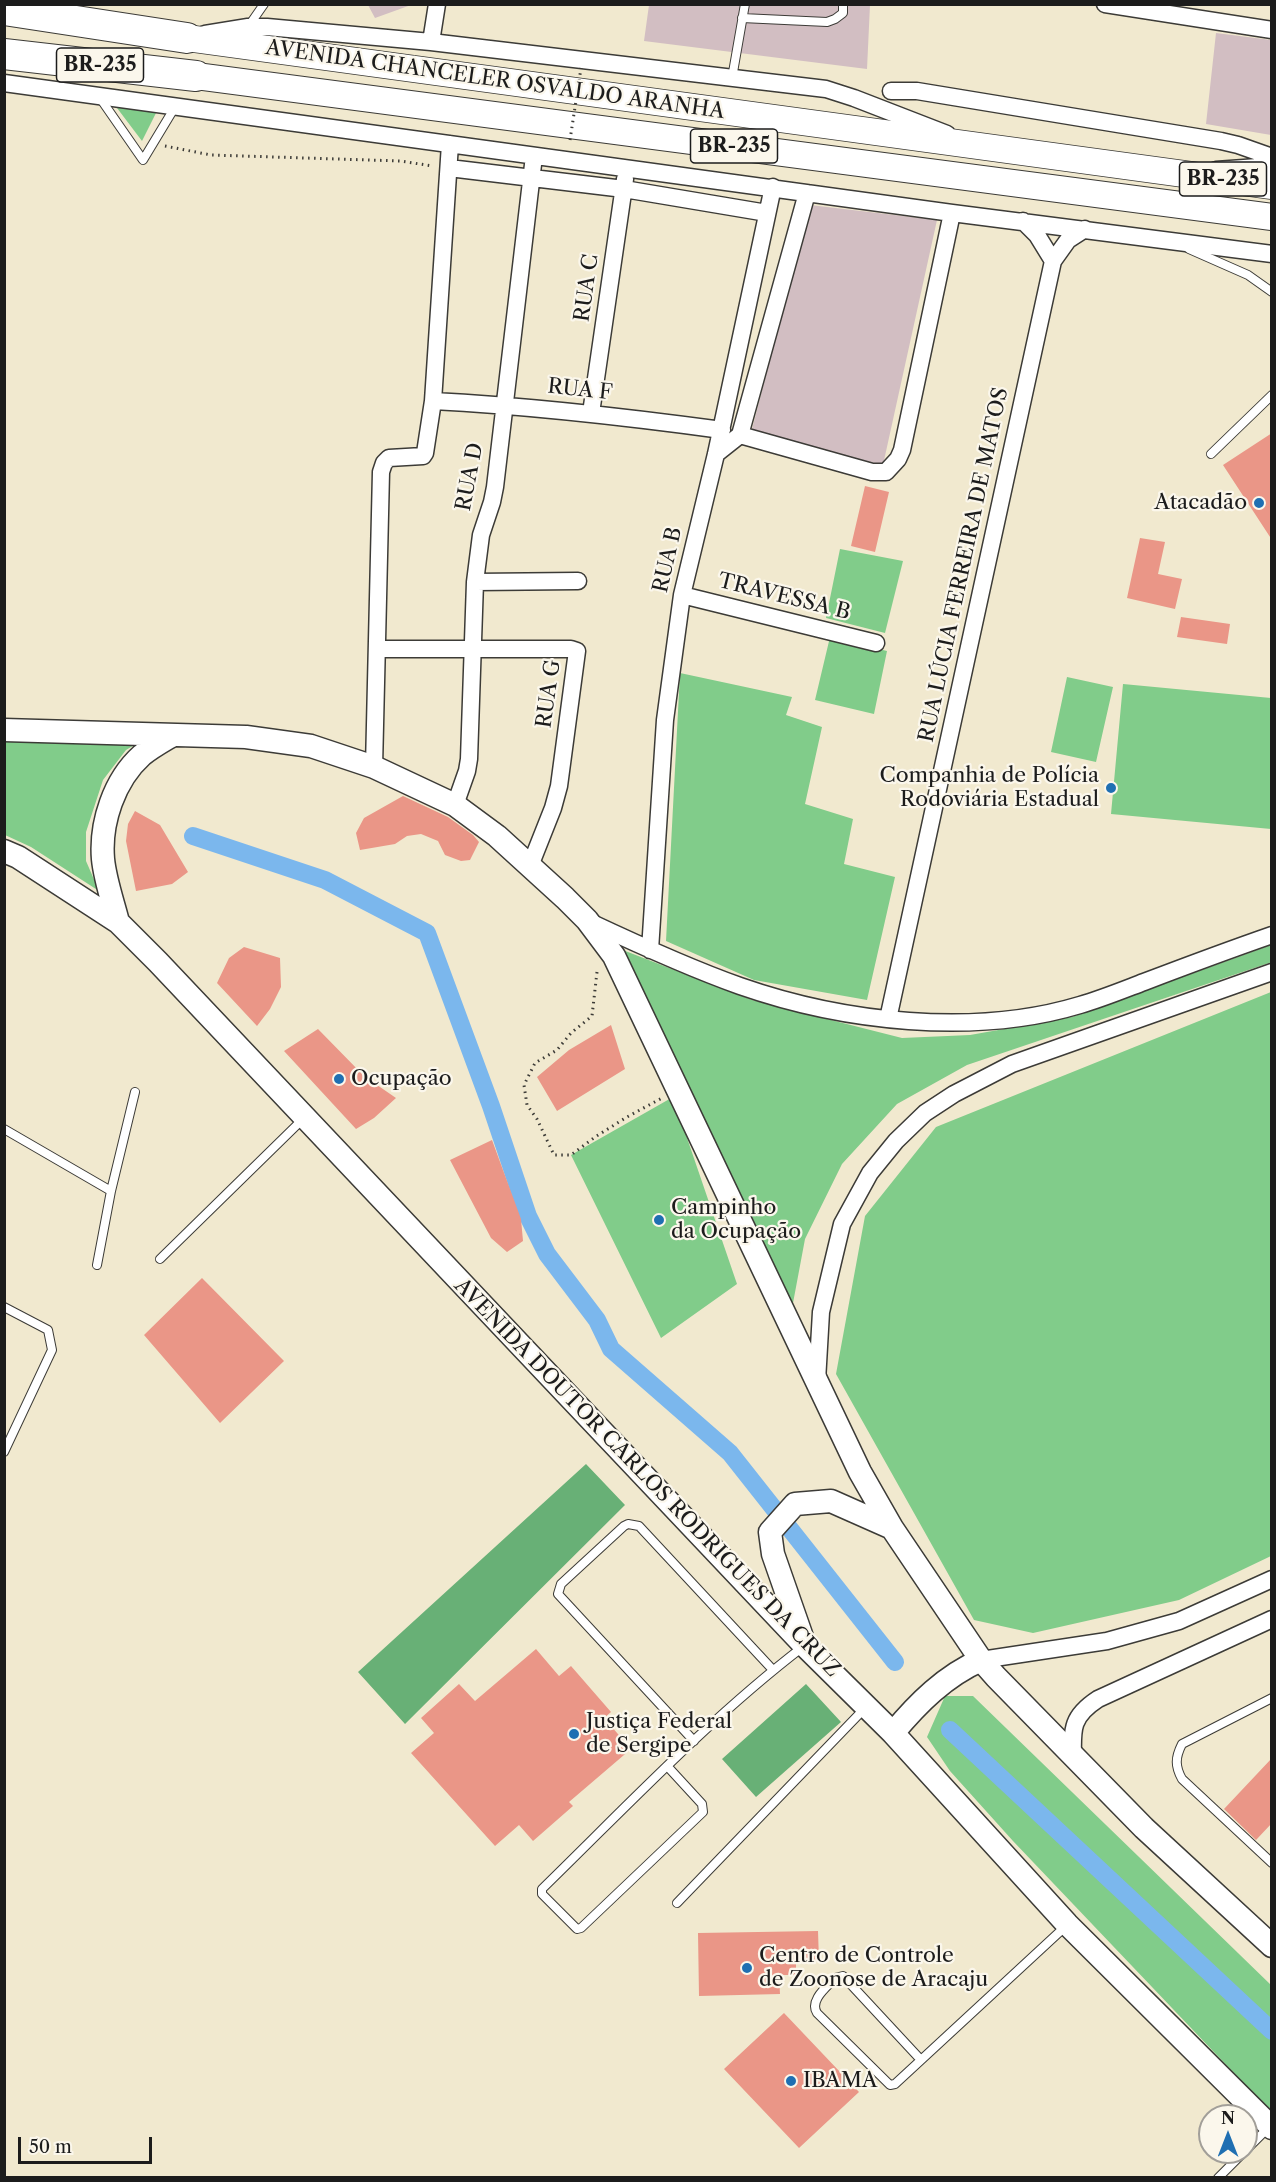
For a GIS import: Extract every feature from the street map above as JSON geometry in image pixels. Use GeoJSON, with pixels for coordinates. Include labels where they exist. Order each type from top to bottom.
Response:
{"type":"FeatureCollection","features":[{"type":"Feature","properties":{"kind":"highway","name":"AVENIDA CHANCELER OSVALDO ARANHA"},"geometry":{"type":"LineString","coordinates":[[4,10],[63,11],[188,38]]}},
{"type":"Feature","properties":{"kind":"highway","name":"AVENIDA CHANCELER OSVALDO ARANHA"},"geometry":{"type":"LineString","coordinates":[[4,54],[196,76]]}},
{"type":"Feature","properties":{"kind":"main road","name":"AVENIDA CHANCELER OSVALDO ARANHA"},"geometry":{"type":"LineString","coordinates":[[188,38],[1272,186]]}},
{"type":"Feature","properties":{"kind":"main road","name":"AVENIDA CHANCELER OSVALDO ARANHA"},"geometry":{"type":"LineString","coordinates":[[196,76],[1272,217]]}},
{"type":"Feature","properties":{"kind":"main road"},"geometry":{"type":"LineString","coordinates":[[4,730],[246,737],[311,746],[374,767],[455,804],[498,836],[587,920],[614,956],[816,1385],[860,1472],[892,1528],[981,1660],[1144,1828],[1272,1946]]}},
{"type":"Feature","properties":{"kind":"main road"},"geometry":{"type":"LineString","coordinates":[[118,922],[103,860],[104,826],[112,800],[133,764],[153,747],[173,735]]}},
{"type":"Feature","properties":{"kind":"main road","name":"AVENIDA DOUTOR CARLOS RODRIGUES DA CRUZ"},"geometry":{"type":"LineString","coordinates":[[4,851],[18,857],[118,922],[805,1646],[893,1733],[1067,1924],[1271,2127]]}},
{"type":"Feature","properties":{"kind":"main road"},"geometry":{"type":"LineString","coordinates":[[805,1646],[773,1554],[770,1532],[795,1504],[831,1501],[892,1528]]}},
{"type":"Feature","properties":{"kind":"main road"},"geometry":{"type":"LineString","coordinates":[[893,1733],[928,1694],[960,1671],[981,1660]]}},
{"type":"Feature","properties":{"kind":"street"},"geometry":{"type":"LineString","coordinates":[[430,42],[437,4]]}},
{"type":"Feature","properties":{"kind":"street"},"geometry":{"type":"LineString","coordinates":[[1105,4],[1139,7],[1272,30]]}},
{"type":"Feature","properties":{"kind":"street"},"geometry":{"type":"LineString","coordinates":[[188,38],[248,27],[267,27],[430,42],[826,89],[979,146]]}},
{"type":"Feature","properties":{"kind":"street"},"geometry":{"type":"LineString","coordinates":[[4,83],[100,98],[175,106],[952,213],[1272,254]]}},
{"type":"Feature","properties":{"kind":"street"},"geometry":{"type":"LineString","coordinates":[[891,91],[917,91],[1221,141],[1272,157]]}},
{"type":"Feature","properties":{"kind":"street"},"geometry":{"type":"LineString","coordinates":[[374,767],[382,467],[389,458],[424,456],[434,401],[450,144]]}},
{"type":"Feature","properties":{"kind":"street","name":"RUA D"},"geometry":{"type":"LineString","coordinates":[[455,804],[469,759],[475,582],[482,530],[492,502],[534,156]]}},
{"type":"Feature","properties":{"kind":"street"},"geometry":{"type":"LineString","coordinates":[[1174,173],[1272,166]]}},
{"type":"Feature","properties":{"kind":"street"},"geometry":{"type":"LineString","coordinates":[[449,168],[624,189],[768,213]]}},
{"type":"Feature","properties":{"kind":"street","name":"RUA C"},"geometry":{"type":"LineString","coordinates":[[591,413],[627,169]]}},
{"type":"Feature","properties":{"kind":"street","name":"RUA B"},"geometry":{"type":"LineString","coordinates":[[650,950],[665,720],[682,595],[722,430],[773,188]]}},
{"type":"Feature","properties":{"kind":"street"},"geometry":{"type":"LineString","coordinates":[[716,454],[740,435],[807,193]]}},
{"type":"Feature","properties":{"kind":"street"},"geometry":{"type":"LineString","coordinates":[[740,435],[872,472],[886,472],[898,459],[902,450],[952,213]]}},
{"type":"Feature","properties":{"kind":"street"},"geometry":{"type":"LineString","coordinates":[[1023,221],[1037,235],[1053,261],[1068,240],[1085,230]]}},
{"type":"Feature","properties":{"kind":"street","name":"RUA LÚCIA FERREIRA DE MATOS"},"geometry":{"type":"LineString","coordinates":[[888,1019],[1053,261]]}},
{"type":"Feature","properties":{"kind":"street","name":"RUA F"},"geometry":{"type":"LineString","coordinates":[[434,401],[591,413],[722,430]]}},
{"type":"Feature","properties":{"kind":"street"},"geometry":{"type":"LineString","coordinates":[[475,582],[578,581]]}},
{"type":"Feature","properties":{"kind":"street","name":"TRAVESSA B"},"geometry":{"type":"LineString","coordinates":[[682,595],[876,643]]}},
{"type":"Feature","properties":{"kind":"street","name":"RUA G"},"geometry":{"type":"LineString","coordinates":[[376,649],[571,649],[578,651],[560,786],[530,866]]}},
{"type":"Feature","properties":{"kind":"street"},"geometry":{"type":"LineString","coordinates":[[587,920],[650,950],[741,986],[820,1008],[925,1023],[994,1021],[1080,1006],[1272,935]]}},
{"type":"Feature","properties":{"kind":"street"},"geometry":{"type":"LineString","coordinates":[[816,1385],[821,1312],[842,1224],[870,1173],[896,1141],[925,1113],[954,1094],[1012,1064],[1272,972]]}},
{"type":"Feature","properties":{"kind":"street"},"geometry":{"type":"LineString","coordinates":[[981,1660],[1117,1638],[1179,1620],[1272,1579]]}},
{"type":"Feature","properties":{"kind":"street"},"geometry":{"type":"LineString","coordinates":[[1073,1757],[1072,1732],[1083,1709],[1098,1699],[1272,1619]]}},
{"type":"Feature","properties":{"kind":"lane"},"geometry":{"type":"LineString","coordinates":[[248,27],[264,4]]}},
{"type":"Feature","properties":{"kind":"lane"},"geometry":{"type":"LineString","coordinates":[[732,78],[745,4]]}},
{"type":"Feature","properties":{"kind":"lane"},"geometry":{"type":"LineString","coordinates":[[742,18],[827,22],[843,13],[843,4]]}},
{"type":"Feature","properties":{"kind":"lane"},"geometry":{"type":"LineString","coordinates":[[100,98],[143,160],[175,106]]}},
{"type":"Feature","properties":{"kind":"lane"},"geometry":{"type":"LineString","coordinates":[[1169,240],[1248,275],[1272,292]]}},
{"type":"Feature","properties":{"kind":"lane"},"geometry":{"type":"LineString","coordinates":[[1211,454],[1272,395]]}},
{"type":"Feature","properties":{"kind":"lane"},"geometry":{"type":"LineString","coordinates":[[97,1265],[111,1191],[135,1092]]}},
{"type":"Feature","properties":{"kind":"lane"},"geometry":{"type":"LineString","coordinates":[[160,1259],[303,1119]]}},
{"type":"Feature","properties":{"kind":"lane"},"geometry":{"type":"LineString","coordinates":[[4,1130],[111,1191]]}},
{"type":"Feature","properties":{"kind":"lane"},"geometry":{"type":"LineString","coordinates":[[4,1307],[48,1330],[52,1350],[4,1452]]}},
{"type":"Feature","properties":{"kind":"lane"},"geometry":{"type":"LineString","coordinates":[[694,1741],[558,1594],[561,1584],[624,1526],[628,1524],[639,1527],[773,1670]]}},
{"type":"Feature","properties":{"kind":"lane"},"geometry":{"type":"LineString","coordinates":[[668,1767],[702,1804],[703,1812],[581,1928],[577,1929],[542,1894],[541,1890],[694,1741],[773,1670],[805,1646]]}},
{"type":"Feature","properties":{"kind":"lane"},"geometry":{"type":"LineString","coordinates":[[1272,1698],[1182,1744],[1176,1755],[1176,1765],[1182,1779],[1272,1863]]}},
{"type":"Feature","properties":{"kind":"lane"},"geometry":{"type":"LineString","coordinates":[[677,1903],[866,1706]]}},
{"type":"Feature","properties":{"kind":"lane"},"geometry":{"type":"LineString","coordinates":[[921,2060],[843,1977],[835,1978],[815,2001],[814,2008],[817,2013],[890,2085],[896,2084],[1067,1924]]}},
{"type":"Feature","properties":{"kind":"lane"},"geometry":{"type":"LineString","coordinates":[[1258,2139],[1271,2127]]}},
{"type":"Feature","properties":{"kind":"lane"},"geometry":{"type":"LineString","coordinates":[[1218,2178],[1232,2164]]}},
{"type":"Feature","properties":{"kind":"path"},"geometry":{"type":"LineString","coordinates":[[570,140],[581,68]]}},
{"type":"Feature","properties":{"kind":"path"},"geometry":{"type":"LineString","coordinates":[[154,143],[211,155],[400,161],[449,168]]}},
{"type":"Feature","properties":{"kind":"path"},"geometry":{"type":"LineString","coordinates":[[597,972],[592,1016],[571,1033],[556,1050],[535,1064],[524,1085],[527,1105],[537,1119],[554,1155],[571,1155],[619,1122],[666,1096]]}},
{"type":"Feature","properties":{"kind":"shaded area"},"geometry":{"type":"Polygon","coordinates":[[[368,5],[411,5],[375,18],[368,5]]]}},
{"type":"Feature","properties":{"kind":"shaded area"},"geometry":{"type":"Polygon","coordinates":[[[649,5],[870,5],[867,69],[644,41],[649,5]]]}},
{"type":"Feature","properties":{"kind":"shaded area"},"geometry":{"type":"Polygon","coordinates":[[[1216,33],[1271,40],[1271,135],[1206,124],[1216,33]]]}},
{"type":"Feature","properties":{"kind":"shaded area"},"geometry":{"type":"Polygon","coordinates":[[[810,205],[937,220],[883,465],[751,433],[810,205]]]}},
{"type":"Feature","properties":{"kind":"green space"},"geometry":{"type":"Polygon","coordinates":[[[114,104],[157,111],[142,141],[114,104]]]}},
{"type":"Feature","properties":{"kind":"green space"},"geometry":{"type":"Polygon","coordinates":[[[840,549],[903,561],[885,633],[826,618],[840,549]]]}},
{"type":"Feature","properties":{"kind":"green space"},"geometry":{"type":"Polygon","coordinates":[[[830,637],[887,651],[874,714],[815,700],[830,637]]]}},
{"type":"Feature","properties":{"kind":"green space"},"geometry":{"type":"Polygon","coordinates":[[[680,673],[792,697],[786,715],[822,727],[805,804],[853,819],[844,864],[895,877],[867,1000],[754,980],[666,941],[680,673]]]}},
{"type":"Feature","properties":{"kind":"green space"},"geometry":{"type":"Polygon","coordinates":[[[1067,677],[1113,687],[1096,762],[1051,752],[1067,677]]]}},
{"type":"Feature","properties":{"kind":"green space"},"geometry":{"type":"Polygon","coordinates":[[[1123,684],[1271,698],[1271,829],[1111,814],[1123,684]]]}},
{"type":"Feature","properties":{"kind":"green space"},"geometry":{"type":"Polygon","coordinates":[[[5,728],[156,732],[126,750],[103,780],[86,832],[86,861],[99,891],[31,847],[5,835],[5,728]]]}},
{"type":"Feature","properties":{"kind":"green space"},"geometry":{"type":"Polygon","coordinates":[[[1271,945],[1272,962],[967,1065],[897,1104],[842,1164],[805,1239],[790,1319],[615,947],[752,1000],[902,1038],[970,1035],[1072,1017],[1271,945]]]}},
{"type":"Feature","properties":{"kind":"green space"},"geometry":{"type":"Polygon","coordinates":[[[1271,992],[1271,1556],[1179,1600],[1033,1633],[974,1620],[836,1374],[865,1216],[936,1127],[1271,992]]]}},
{"type":"Feature","properties":{"kind":"green space","name":"Campinho da Ocupação"},"geometry":{"type":"Polygon","coordinates":[[[673,1097],[737,1284],[661,1338],[571,1155],[673,1097]]]}},
{"type":"Feature","properties":{"kind":"green space"},"geometry":{"type":"Polygon","coordinates":[[[586,1464],[625,1505],[405,1724],[358,1672],[586,1464]]]}},
{"type":"Feature","properties":{"kind":"green space"},"geometry":{"type":"Polygon","coordinates":[[[806,1684],[841,1722],[756,1797],[722,1759],[806,1684]]]}},
{"type":"Feature","properties":{"kind":"green space"},"geometry":{"type":"Polygon","coordinates":[[[945,1696],[973,1696],[1271,1985],[1271,2112],[1013,1841],[950,1771],[927,1737],[945,1696]]]}},
{"type":"Feature","properties":{"kind":"building","name":"Atacadão"},"geometry":{"type":"Polygon","coordinates":[[[1272,433],[1272,540],[1223,465],[1272,433]]]}},
{"type":"Feature","properties":{"kind":"building"},"geometry":{"type":"Polygon","coordinates":[[[865,486],[889,492],[875,552],[851,546],[865,486]]]}},
{"type":"Feature","properties":{"kind":"building"},"geometry":{"type":"Polygon","coordinates":[[[1140,538],[1165,542],[1158,574],[1182,579],[1175,609],[1127,598],[1140,538]]]}},
{"type":"Feature","properties":{"kind":"building"},"geometry":{"type":"Polygon","coordinates":[[[1181,617],[1230,624],[1227,644],[1177,637],[1181,617]]]}},
{"type":"Feature","properties":{"kind":"building"},"geometry":{"type":"Polygon","coordinates":[[[403,796],[448,817],[473,835],[479,842],[470,860],[461,861],[445,855],[438,841],[421,834],[407,836],[395,844],[360,850],[356,833],[364,818],[403,796]]]}},
{"type":"Feature","properties":{"kind":"building"},"geometry":{"type":"Polygon","coordinates":[[[135,811],[160,825],[188,872],[172,884],[136,891],[126,841],[128,824],[135,811]]]}},
{"type":"Feature","properties":{"kind":"building"},"geometry":{"type":"Polygon","coordinates":[[[244,947],[280,958],[281,987],[270,1009],[257,1026],[217,983],[229,958],[244,947]]]}},
{"type":"Feature","properties":{"kind":"building"},"geometry":{"type":"Polygon","coordinates":[[[611,1025],[625,1069],[557,1111],[537,1077],[569,1050],[611,1025]]]}},
{"type":"Feature","properties":{"kind":"building","name":"Ocupação"},"geometry":{"type":"Polygon","coordinates":[[[318,1029],[364,1076],[396,1098],[374,1118],[356,1129],[284,1051],[318,1029]]]}},
{"type":"Feature","properties":{"kind":"building","name":"Ocupação"},"geometry":{"type":"Polygon","coordinates":[[[492,1140],[521,1219],[523,1241],[507,1252],[491,1238],[450,1160],[492,1140]]]}},
{"type":"Feature","properties":{"kind":"building"},"geometry":{"type":"Polygon","coordinates":[[[202,1278],[284,1361],[220,1423],[144,1335],[202,1278]]]}},
{"type":"Feature","properties":{"kind":"building"},"geometry":{"type":"Polygon","coordinates":[[[536,1649],[559,1676],[571,1666],[611,1712],[604,1718],[631,1749],[569,1802],[573,1806],[533,1841],[519,1825],[495,1846],[411,1753],[434,1733],[421,1718],[459,1684],[475,1701],[536,1649]]]}},
{"type":"Feature","properties":{"kind":"building"},"geometry":{"type":"Polygon","coordinates":[[[1272,1758],[1272,1823],[1256,1840],[1224,1809],[1272,1758]]]}},
{"type":"Feature","properties":{"kind":"building","name":"Centro de Controle de Zoonose de Aracaju"},"geometry":{"type":"Polygon","coordinates":[[[818,1931],[819,1961],[796,1962],[796,1975],[779,1975],[780,1994],[699,1996],[698,1933],[818,1931]]]}},
{"type":"Feature","properties":{"kind":"building","name":"IBAMA"},"geometry":{"type":"Polygon","coordinates":[[[784,2013],[859,2092],[799,2148],[724,2069],[784,2013]]]}},
{"type":"Feature","properties":{"kind":"waterway"},"geometry":{"type":"LineString","coordinates":[[193,836],[325,880],[427,933],[491,1106],[528,1216],[547,1254],[597,1320],[611,1349],[730,1453],[895,1662]]}},
{"type":"Feature","properties":{"kind":"waterway"},"geometry":{"type":"LineString","coordinates":[[950,1730],[1272,2031]]}},
{"type":"Feature","properties":{"kind":"place","name":"Atacadão"},"geometry":{"type":"Point","coordinates":[1259,503]}},
{"type":"Feature","properties":{"kind":"place","name":"Companhia de Polícia Rodoviária Estadual"},"geometry":{"type":"Point","coordinates":[1111,788]}},
{"type":"Feature","properties":{"kind":"place","name":"Ocupação"},"geometry":{"type":"Point","coordinates":[339,1079]}},
{"type":"Feature","properties":{"kind":"place","name":"Campinho da Ocupação"},"geometry":{"type":"Point","coordinates":[659,1220]}},
{"type":"Feature","properties":{"kind":"place","name":"Justiça Federal de Sergipe"},"geometry":{"type":"Point","coordinates":[574,1734]}},
{"type":"Feature","properties":{"kind":"place","name":"Centro de Controle de Zoonose de Aracaju"},"geometry":{"type":"Point","coordinates":[747,1968]}},
{"type":"Feature","properties":{"kind":"place","name":"IBAMA"},"geometry":{"type":"Point","coordinates":[791,2081]}}]}
